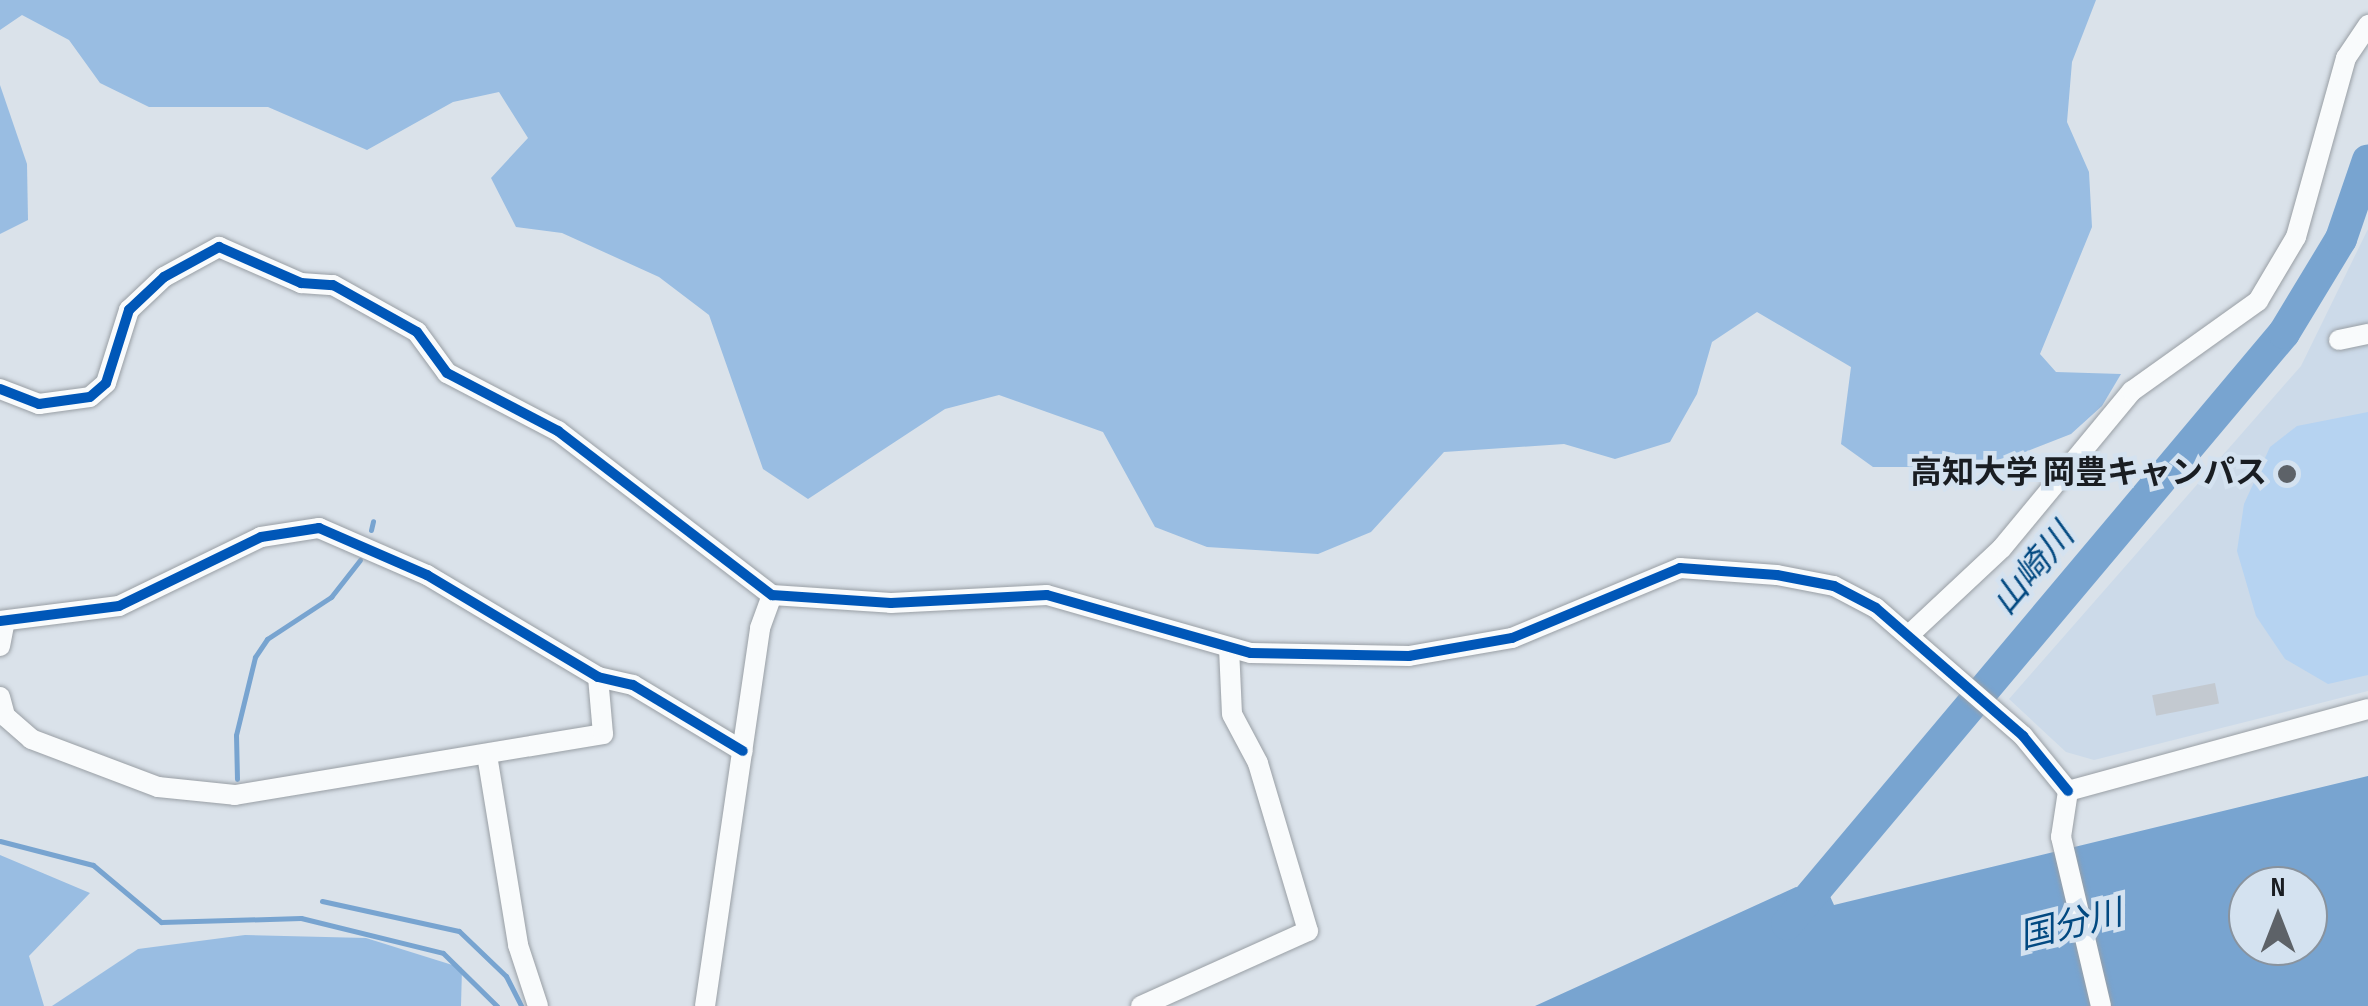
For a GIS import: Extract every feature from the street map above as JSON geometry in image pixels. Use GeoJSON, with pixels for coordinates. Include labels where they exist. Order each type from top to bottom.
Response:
{"type":"FeatureCollection","features":[{"type":"Feature","properties":{"kind":"street"},"geometry":{"type":"LineString","coordinates":[[1909,635],[2002,548],[2132,391],[2258,301],[2296,237],[2346,58],[2368,24]]}},
{"type":"Feature","properties":{"kind":"street"},"geometry":{"type":"LineString","coordinates":[[0,389],[39,404],[90,398],[106,382],[130,310],[164,278],[219,248],[301,283],[333,285],[417,332],[447,373],[558,430],[772,595],[891,603],[1047,595],[1229,649],[1437,654],[1512,638],[1661,573],[1704,568],[1834,586],[1909,635],[1992,707],[2068,792]]}},
{"type":"Feature","properties":{"kind":"street"},"geometry":{"type":"LineString","coordinates":[[2339,340],[2368,334]]}},
{"type":"Feature","properties":{"kind":"street"},"geometry":{"type":"LineString","coordinates":[[0,646],[3,621],[119,606],[261,538],[318,528],[427,575],[598,677],[633,685],[743,752]]}},
{"type":"Feature","properties":{"kind":"street"},"geometry":{"type":"LineString","coordinates":[[706,1006],[743,752],[772,595]]}},
{"type":"Feature","properties":{"kind":"street"},"geometry":{"type":"LineString","coordinates":[[1141,1006],[1308,930],[1258,762],[1232,714],[1229,649]]}},
{"type":"Feature","properties":{"kind":"street"},"geometry":{"type":"LineString","coordinates":[[0,697],[5,716],[30,739],[196,795],[269,792],[603,734],[598,677]]}},
{"type":"Feature","properties":{"kind":"street"},"geometry":{"type":"LineString","coordinates":[[2068,792],[2368,709]]}},
{"type":"Feature","properties":{"kind":"street"},"geometry":{"type":"LineString","coordinates":[[487,755],[518,945],[538,1006]]}},
{"type":"Feature","properties":{"kind":"street"},"geometry":{"type":"LineString","coordinates":[[2068,792],[2061,819],[2101,1006]]}},
{"type":"Feature","properties":{"kind":"shaded area"},"geometry":{"type":"Polygon","coordinates":[[[0,0],[2096,0],[2072,62],[2067,122],[2089,172],[2092,227],[2040,354],[2056,372],[2121,374],[2102,406],[2071,434],[2025,452],[1972,467],[1873,467],[1841,444],[1851,367],[1757,312],[1712,342],[1697,394],[1670,442],[1615,459],[1564,444],[1444,452],[1371,532],[1318,554],[1207,547],[1155,527],[1103,432],[999,395],[945,409],[808,499],[763,469],[709,315],[659,277],[562,233],[516,227],[491,178],[528,138],[499,92],[453,102],[367,150],[268,107],[149,107],[100,83],[69,40],[22,15],[0,30],[0,0]]]}},
{"type":"Feature","properties":{"kind":"shaded area"},"geometry":{"type":"Polygon","coordinates":[[[0,85],[27,164],[28,220],[0,234],[0,85]]]}},
{"type":"Feature","properties":{"kind":"shaded area","name":"高知大学 岡豊キャンパス"},"geometry":{"type":"Polygon","coordinates":[[[2368,229],[2368,691],[2094,760],[2066,752],[2009,699],[2301,366],[2368,229]]]}},
{"type":"Feature","properties":{"kind":"shaded area"},"geometry":{"type":"Polygon","coordinates":[[[2368,412],[2368,675],[2328,684],[2285,659],[2256,616],[2237,551],[2244,504],[2270,447],[2297,426],[2368,412]]]}},
{"type":"Feature","properties":{"kind":"shaded area"},"geometry":{"type":"Polygon","coordinates":[[[0,855],[90,893],[29,956],[44,1006],[0,1006],[0,855]]]}},
{"type":"Feature","properties":{"kind":"shaded area"},"geometry":{"type":"Polygon","coordinates":[[[245,935],[366,938],[462,968],[461,1006],[52,1006],[138,949],[245,935]]]}},
{"type":"Feature","properties":{"kind":"water","name":"国分川"},"geometry":{"type":"Polygon","coordinates":[[[2368,776],[2368,1006],[1535,1006],[1796,887],[1829,894],[1834,905],[2368,776]]]}},
{"type":"Feature","properties":{"kind":"building"},"geometry":{"type":"Polygon","coordinates":[[[2215,683],[2219,704],[2156,716],[2152,695],[2215,683]]]}},
{"type":"Feature","properties":{"kind":"waterway","name":"山崎川"},"geometry":{"type":"LineString","coordinates":[[1787,924],[2284,333],[2341,239],[2368,160]]}},
{"type":"Feature","properties":{"kind":"waterway"},"geometry":{"type":"LineString","coordinates":[[371,530],[373,521]]}},
{"type":"Feature","properties":{"kind":"waterway"},"geometry":{"type":"LineString","coordinates":[[237,779],[236,735],[255,657],[267,639],[331,597],[360,560]]}},
{"type":"Feature","properties":{"kind":"waterway"},"geometry":{"type":"LineString","coordinates":[[0,841],[93,865],[161,922],[301,918],[443,953],[497,1006]]}},
{"type":"Feature","properties":{"kind":"waterway"},"geometry":{"type":"LineString","coordinates":[[322,901],[459,931],[506,976],[521,1006]]}},
{"type":"Feature","properties":{"kind":"cycle path"},"geometry":{"type":"LineString","coordinates":[[0,389],[39,404],[90,397],[106,383],[129,310],[164,277],[219,247],[301,283],[333,285],[417,332],[447,373],[558,431],[772,595],[891,603],[1047,595],[1251,653],[1409,656],[1512,638],[1680,568],[1777,575],[1834,586],[1876,608],[2023,736],[2068,791]]}},
{"type":"Feature","properties":{"kind":"cycle path"},"geometry":{"type":"LineString","coordinates":[[0,621],[119,606],[261,537],[319,528],[427,575],[598,677],[633,685],[743,751]]}},
{"type":"Feature","properties":{"kind":"place","name":"高知大学 岡豊キャンパス"},"geometry":{"type":"Point","coordinates":[2287,474]}}]}
